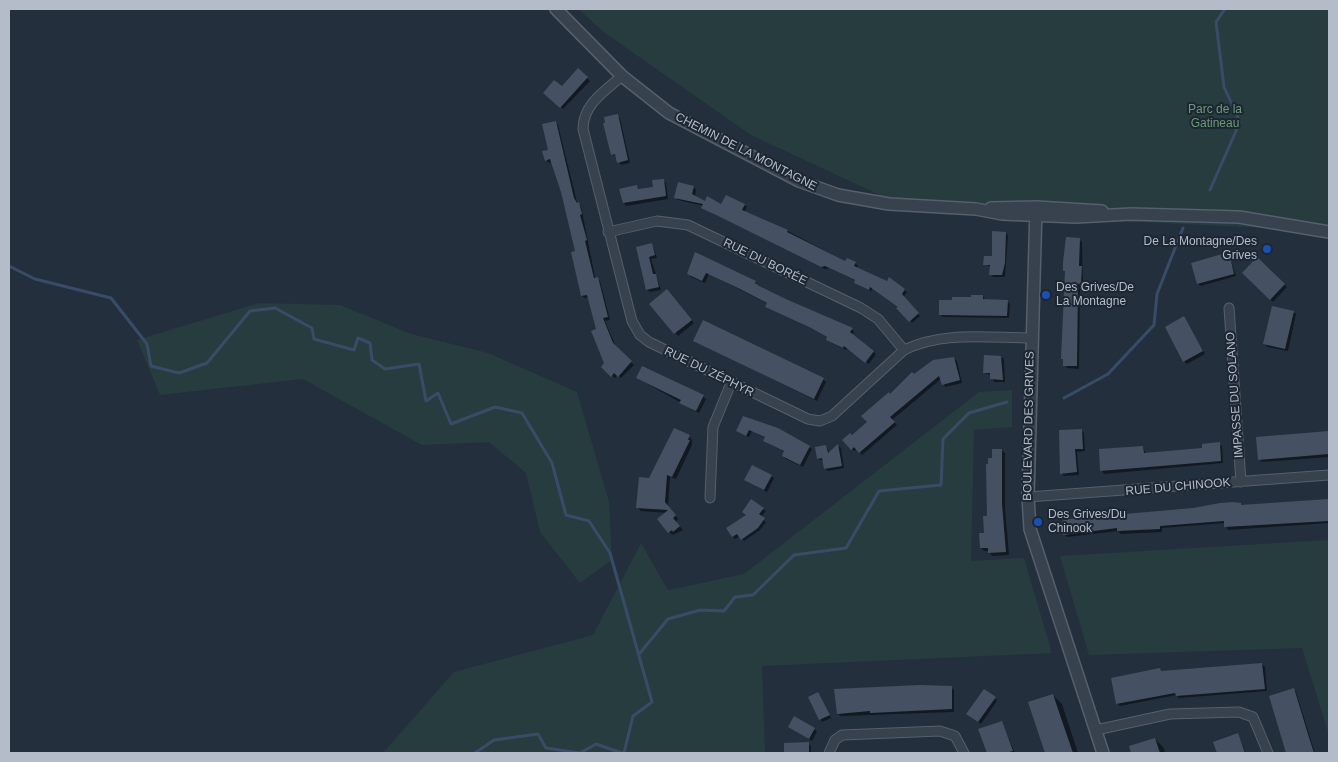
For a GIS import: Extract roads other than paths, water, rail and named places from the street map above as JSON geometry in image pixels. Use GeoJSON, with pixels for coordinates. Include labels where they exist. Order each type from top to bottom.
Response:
{"type":"FeatureCollection","features":[{"type":"Feature","properties":{"kind":"street","name":"CHEMIN DE LA MONTAGNE"},"geometry":{"type":"LineString","coordinates":[[556,9],[622,76],[668,113],[813,187],[838,195],[889,204],[976,209],[1002,214],[1036,211],[1076,217],[1131,214],[1239,218],[1329,232]]}},
{"type":"Feature","properties":{"kind":"street","name":"RUE DU ZÉPHYR"},"geometry":{"type":"LineString","coordinates":[[622,76],[590,104],[583,122],[608,232],[632,321],[640,335],[649,342],[808,419],[820,421],[832,416],[904,350],[917,344],[940,338],[1031,338]]}},
{"type":"Feature","properties":{"kind":"street","name":"BOULEVARD DES GRIVES"},"geometry":{"type":"LineString","coordinates":[[1036,211],[1031,338],[1028,497],[1030,529],[1103,753]]}},
{"type":"Feature","properties":{"kind":"street","name":"RUE DU BORÉE"},"geometry":{"type":"LineString","coordinates":[[608,232],[657,221],[688,225],[861,308],[878,319],[904,350]]}},
{"type":"Feature","properties":{"kind":"street","name":"IMPASSE DU SOLANO"},"geometry":{"type":"LineString","coordinates":[[1229,308],[1241,482]]}},
{"type":"Feature","properties":{"kind":"street"},"geometry":{"type":"LineString","coordinates":[[710,498],[713,427],[731,383]]}},
{"type":"Feature","properties":{"kind":"street","name":"RUE DU CHINOOK"},"geometry":{"type":"LineString","coordinates":[[1028,497],[1329,475]]}},
{"type":"Feature","properties":{"kind":"street"},"geometry":{"type":"LineString","coordinates":[[1096,730],[1170,714],[1239,712],[1253,717],[1268,753]]}},
{"type":"Feature","properties":{"kind":"street"},"geometry":{"type":"LineString","coordinates":[[829,753],[835,740],[842,736],[940,731],[955,736],[964,753]]}},
{"type":"Feature","properties":{"kind":"waterway"},"geometry":{"type":"LineString","coordinates":[[1210,190],[1240,122],[1224,87],[1216,22],[1225,9]]}},
{"type":"Feature","properties":{"kind":"waterway"},"geometry":{"type":"LineString","coordinates":[[1064,398],[1108,374],[1154,325],[1157,294],[1183,228]]}},
{"type":"Feature","properties":{"kind":"waterway"},"geometry":{"type":"LineString","coordinates":[[9,266],[35,279],[111,298],[147,344],[151,366],[179,373],[207,363],[250,311],[275,308],[312,328],[314,339],[354,350],[358,338],[370,343],[372,360],[385,369],[419,364],[426,401],[438,393],[451,424],[495,407],[522,413],[552,463],[566,515],[589,521],[610,553],[652,702],[633,716],[624,753]]}},
{"type":"Feature","properties":{"kind":"waterway"},"geometry":{"type":"LineString","coordinates":[[640,653],[668,619],[700,610],[724,611],[735,597],[753,595],[794,555],[846,548],[879,491],[941,485],[943,439],[969,413],[1007,402]]}},
{"type":"Feature","properties":{"kind":"waterway"},"geometry":{"type":"LineString","coordinates":[[475,753],[494,740],[538,734],[546,748],[580,753],[596,744],[622,753]]}},
{"type":"Feature","properties":{"kind":"place","name":"De La Montagne/Des Grives"},"geometry":{"type":"Point","coordinates":[1267,249]}},
{"type":"Feature","properties":{"kind":"place","name":"Des Grives/De La Montagne"},"geometry":{"type":"Point","coordinates":[1046,295]}},
{"type":"Feature","properties":{"kind":"place","name":"Des Grives/Du Chinook"},"geometry":{"type":"Point","coordinates":[1038,522]}},
{"type":"Feature","properties":{"kind":"park label","name":"Parc de la Gatineau"},"geometry":{"type":"Point","coordinates":[1215,117]}}]}
